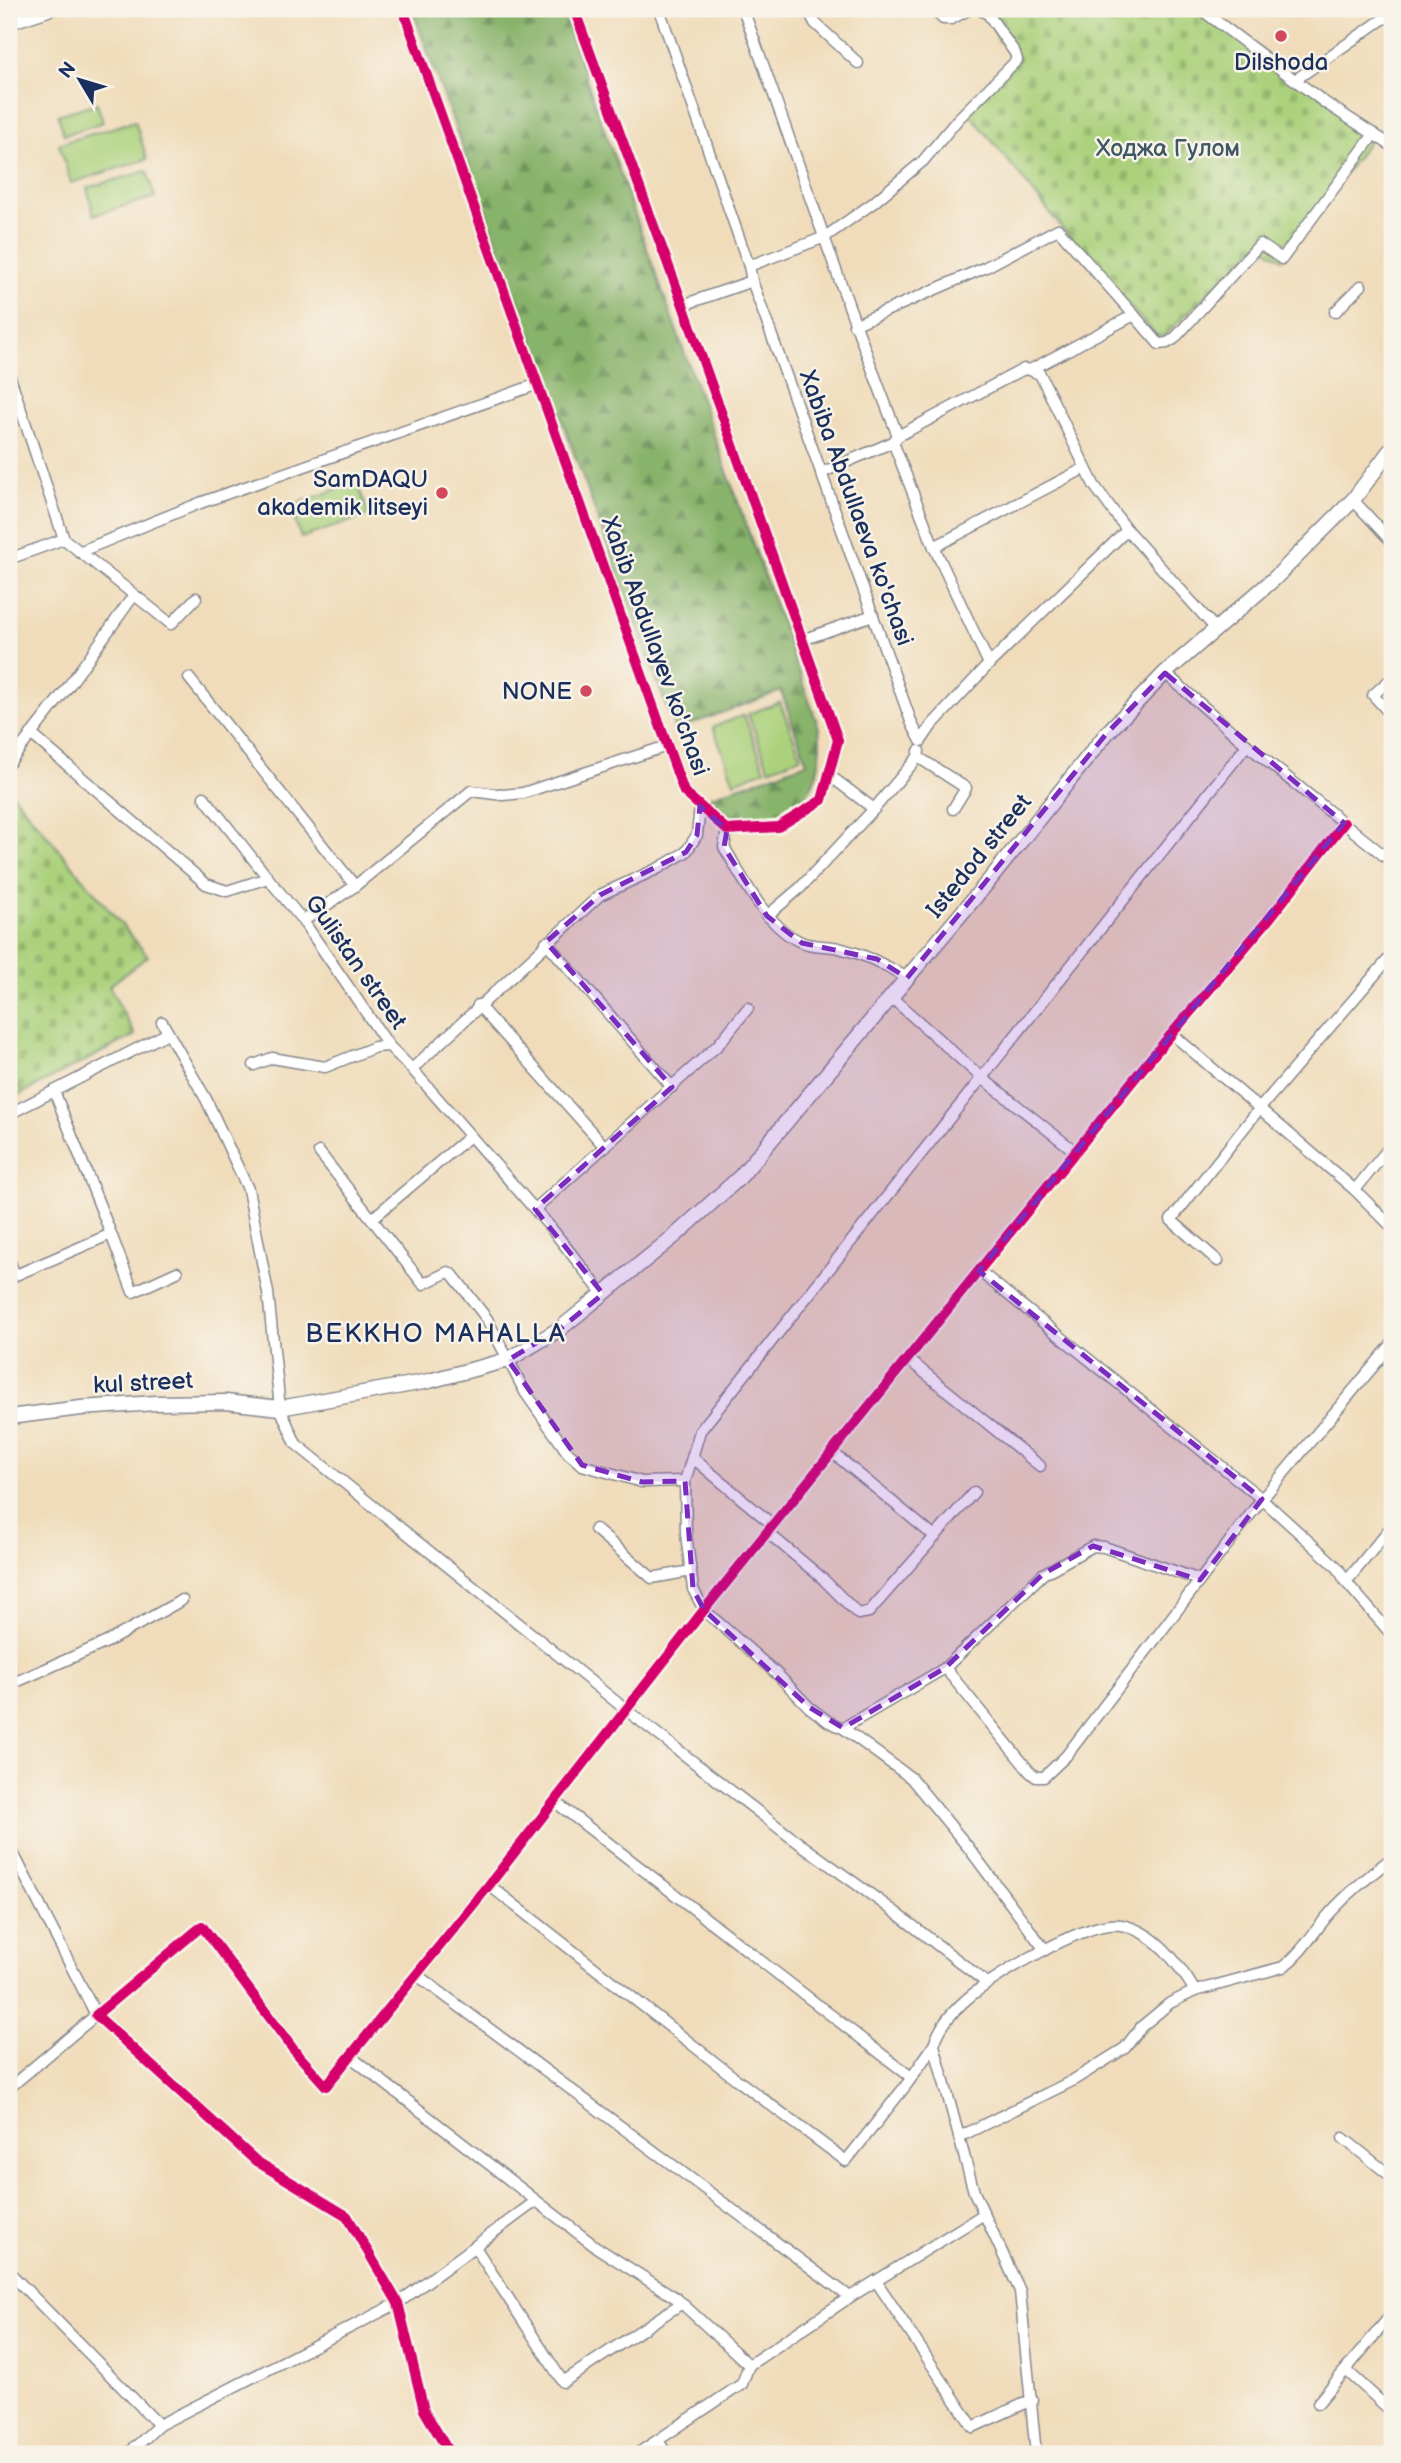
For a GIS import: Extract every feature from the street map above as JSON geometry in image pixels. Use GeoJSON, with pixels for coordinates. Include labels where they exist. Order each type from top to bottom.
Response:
{"type":"FeatureCollection","features":[{"type":"Feature","properties":{"kind":"street"},"geometry":{"type":"LineString","coordinates":[[9,22],[48,9]]}},
{"type":"Feature","properties":{"kind":"street","name":"Xabib Abdullayev ko'chasi"},"geometry":{"type":"LineString","coordinates":[[403,9],[684,792],[727,830]]}},
{"type":"Feature","properties":{"kind":"street"},"geometry":{"type":"LineString","coordinates":[[574,9],[838,740],[822,800],[778,827],[727,830],[724,847],[767,916],[802,943],[836,947],[877,959],[907,978]]}},
{"type":"Feature","properties":{"kind":"street","name":"Xabiba Abdullaeva ko'chasi"},"geometry":{"type":"LineString","coordinates":[[659,9],[752,281],[912,724],[921,741]]}},
{"type":"Feature","properties":{"kind":"street"},"geometry":{"type":"LineString","coordinates":[[743,9],[934,547],[989,664]]}},
{"type":"Feature","properties":{"kind":"street"},"geometry":{"type":"LineString","coordinates":[[808,9],[815,23],[858,63]]}},
{"type":"Feature","properties":{"kind":"street"},"geometry":{"type":"LineString","coordinates":[[933,9],[943,19],[951,19],[970,9]]}},
{"type":"Feature","properties":{"kind":"street"},"geometry":{"type":"LineString","coordinates":[[1208,9],[1208,13],[1295,80],[1392,146]]}},
{"type":"Feature","properties":{"kind":"street"},"geometry":{"type":"LineString","coordinates":[[749,266],[825,237],[873,203],[923,161],[958,119],[1017,60],[987,11]]}},
{"type":"Feature","properties":{"kind":"street"},"geometry":{"type":"LineString","coordinates":[[1295,80],[1383,19],[1392,16]]}},
{"type":"Feature","properties":{"kind":"street"},"geometry":{"type":"LineString","coordinates":[[1306,88],[1309,70]]}},
{"type":"Feature","properties":{"kind":"street"},"geometry":{"type":"LineString","coordinates":[[854,325],[986,267],[1058,229],[1159,344],[1167,343],[1174,339],[1260,244],[1282,259],[1374,134]]}},
{"type":"Feature","properties":{"kind":"street"},"geometry":{"type":"LineString","coordinates":[[683,305],[752,281]]}},
{"type":"Feature","properties":{"kind":"street"},"geometry":{"type":"LineString","coordinates":[[1335,312],[1361,286]]}},
{"type":"Feature","properties":{"kind":"street"},"geometry":{"type":"LineString","coordinates":[[1030,370],[1134,315]]}},
{"type":"Feature","properties":{"kind":"street"},"geometry":{"type":"LineString","coordinates":[[821,473],[896,439],[1024,369],[1030,370],[1040,374],[1094,485],[1127,530],[1215,628]]}},
{"type":"Feature","properties":{"kind":"street"},"geometry":{"type":"LineString","coordinates":[[9,374],[64,539],[172,624],[196,598]]}},
{"type":"Feature","properties":{"kind":"street"},"geometry":{"type":"LineString","coordinates":[[79,552],[200,503],[538,384]]}},
{"type":"Feature","properties":{"kind":"street","name":"Istedod street"},"geometry":{"type":"LineString","coordinates":[[508,1360],[561,1328],[677,1234],[740,1178],[992,877],[1107,733],[1165,673],[1275,579],[1353,500],[1392,448]]}},
{"type":"Feature","properties":{"kind":"street"},"geometry":{"type":"LineString","coordinates":[[934,547],[1085,468]]}},
{"type":"Feature","properties":{"kind":"street"},"geometry":{"type":"LineString","coordinates":[[1353,500],[1392,542]]}},
{"type":"Feature","properties":{"kind":"street"},"geometry":{"type":"LineString","coordinates":[[767,916],[800,888],[874,809],[918,757],[921,741],[933,725],[989,664],[1127,530]]}},
{"type":"Feature","properties":{"kind":"street"},"geometry":{"type":"LineString","coordinates":[[9,559],[64,539]]}},
{"type":"Feature","properties":{"kind":"street"},"geometry":{"type":"LineString","coordinates":[[9,763],[134,595]]}},
{"type":"Feature","properties":{"kind":"street"},"geometry":{"type":"LineString","coordinates":[[802,640],[873,615]]}},
{"type":"Feature","properties":{"kind":"street"},"geometry":{"type":"LineString","coordinates":[[1165,673],[1247,745],[1392,862]]}},
{"type":"Feature","properties":{"kind":"street"},"geometry":{"type":"LineString","coordinates":[[189,678],[355,886]]}},
{"type":"Feature","properties":{"kind":"street"},"geometry":{"type":"LineString","coordinates":[[1392,678],[1373,695],[1392,716]]}},
{"type":"Feature","properties":{"kind":"street"},"geometry":{"type":"LineString","coordinates":[[31,734],[206,884],[227,891],[268,878]]}},
{"type":"Feature","properties":{"kind":"street"},"geometry":{"type":"LineString","coordinates":[[1045,1950],[968,1847],[911,1778],[843,1728],[829,1722],[809,1707],[777,1674],[704,1610],[693,1589],[686,1534],[685,1481],[700,1431],[1247,745]]}},
{"type":"Feature","properties":{"kind":"street"},"geometry":{"type":"LineString","coordinates":[[303,921],[355,886],[471,791],[503,795],[523,793],[667,746]]}},
{"type":"Feature","properties":{"kind":"street"},"geometry":{"type":"LineString","coordinates":[[918,757],[966,788],[953,809]]}},
{"type":"Feature","properties":{"kind":"street"},"geometry":{"type":"LineString","coordinates":[[829,775],[874,809]]}},
{"type":"Feature","properties":{"kind":"street","name":"Gulistan street"},"geometry":{"type":"LineString","coordinates":[[204,797],[303,921],[389,1046],[535,1209],[603,1294]]}},
{"type":"Feature","properties":{"kind":"street"},"geometry":{"type":"LineString","coordinates":[[412,1069],[478,1005],[600,895],[660,868],[686,852],[696,835],[700,806]]}},
{"type":"Feature","properties":{"kind":"street"},"geometry":{"type":"LineString","coordinates":[[9,2088],[202,1926],[293,2049],[326,2086],[489,1885],[625,1709],[832,1451],[909,1360],[1171,1033],[1270,918],[1344,823]]}},
{"type":"Feature","properties":{"kind":"street"},"geometry":{"type":"LineString","coordinates":[[546,943],[673,1087]]}},
{"type":"Feature","properties":{"kind":"street"},"geometry":{"type":"LineString","coordinates":[[1219,1261],[1171,1220],[1260,1108],[1392,955]]}},
{"type":"Feature","properties":{"kind":"street"},"geometry":{"type":"LineString","coordinates":[[891,997],[982,1078],[1076,1152]]}},
{"type":"Feature","properties":{"kind":"street"},"geometry":{"type":"LineString","coordinates":[[478,1005],[605,1147]]}},
{"type":"Feature","properties":{"kind":"street"},"geometry":{"type":"LineString","coordinates":[[535,1209],[718,1045],[748,1008]]}},
{"type":"Feature","properties":{"kind":"street"},"geometry":{"type":"LineString","coordinates":[[9,1114],[165,1027],[206,1099],[248,1189],[268,1293],[280,1408],[296,1444],[625,1709],[792,1838],[988,1983]]}},
{"type":"Feature","properties":{"kind":"street"},"geometry":{"type":"LineString","coordinates":[[1171,1033],[1354,1190],[1392,1227]]}},
{"type":"Feature","properties":{"kind":"street"},"geometry":{"type":"LineString","coordinates":[[254,1065],[272,1058],[325,1067],[375,1047],[389,1046]]}},
{"type":"Feature","properties":{"kind":"street"},"geometry":{"type":"LineString","coordinates":[[54,1091],[133,1292],[177,1272]]}},
{"type":"Feature","properties":{"kind":"street"},"geometry":{"type":"LineString","coordinates":[[373,1218],[470,1136]]}},
{"type":"Feature","properties":{"kind":"street"},"geometry":{"type":"LineString","coordinates":[[1354,1190],[1392,1144]]}},
{"type":"Feature","properties":{"kind":"street"},"geometry":{"type":"LineString","coordinates":[[319,1152],[423,1284],[449,1272],[453,1275],[487,1319],[526,1392],[568,1453],[582,1465],[642,1482],[685,1481]]}},
{"type":"Feature","properties":{"kind":"street"},"geometry":{"type":"LineString","coordinates":[[9,1260],[12,1277],[111,1234]]}},
{"type":"Feature","properties":{"kind":"street"},"geometry":{"type":"LineString","coordinates":[[979,1271],[1262,1499],[1338,1567],[1346,1582],[1392,1635]]}},
{"type":"Feature","properties":{"kind":"street"},"geometry":{"type":"LineString","coordinates":[[945,1668],[1030,1772],[1041,1778],[1066,1756],[1262,1499],[1392,1344]]}},
{"type":"Feature","properties":{"kind":"street","name":"kul street"},"geometry":{"type":"LineString","coordinates":[[9,1417],[81,1408],[156,1403],[226,1402],[280,1408],[429,1381],[508,1360]]}},
{"type":"Feature","properties":{"kind":"street"},"geometry":{"type":"LineString","coordinates":[[909,1360],[1040,1466]]}},
{"type":"Feature","properties":{"kind":"street"},"geometry":{"type":"LineString","coordinates":[[832,1451],[935,1537]]}},
{"type":"Feature","properties":{"kind":"street"},"geometry":{"type":"LineString","coordinates":[[693,1458],[858,1614],[869,1612],[974,1492]]}},
{"type":"Feature","properties":{"kind":"street"},"geometry":{"type":"LineString","coordinates":[[1346,1582],[1392,1526]]}},
{"type":"Feature","properties":{"kind":"street"},"geometry":{"type":"LineString","coordinates":[[595,1529],[653,1578],[691,1571]]}},
{"type":"Feature","properties":{"kind":"street"},"geometry":{"type":"LineString","coordinates":[[843,1728],[945,1668],[1043,1574],[1093,1546],[1104,1547],[1200,1580]]}},
{"type":"Feature","properties":{"kind":"street"},"geometry":{"type":"LineString","coordinates":[[9,1685],[107,1642],[182,1600]]}},
{"type":"Feature","properties":{"kind":"street"},"geometry":{"type":"LineString","coordinates":[[554,1801],[911,2077]]}},
{"type":"Feature","properties":{"kind":"street"},"geometry":{"type":"LineString","coordinates":[[9,1845],[96,2015],[256,2161],[347,2216],[398,2302],[424,2410],[450,2454]]}},
{"type":"Feature","properties":{"kind":"street"},"geometry":{"type":"LineString","coordinates":[[959,2137],[1072,2081],[1125,2048],[1140,2027],[1170,2003],[1195,1991],[1283,1966],[1293,1959],[1330,1913],[1353,1890],[1392,1858]]}},
{"type":"Feature","properties":{"kind":"street"},"geometry":{"type":"LineString","coordinates":[[489,1885],[736,2079],[846,2161],[934,2045],[937,2032],[959,2008],[988,1983],[1045,1950],[1102,1925],[1120,1925],[1152,1939],[1168,1953],[1195,1991]]}},
{"type":"Feature","properties":{"kind":"street"},"geometry":{"type":"LineString","coordinates":[[417,1975],[850,2297]]}},
{"type":"Feature","properties":{"kind":"street"},"geometry":{"type":"LineString","coordinates":[[934,2045],[974,2192],[1020,2291],[1037,2454]]}},
{"type":"Feature","properties":{"kind":"street"},"geometry":{"type":"LineString","coordinates":[[351,2057],[596,2247],[681,2303],[748,2365]]}},
{"type":"Feature","properties":{"kind":"street"},"geometry":{"type":"LineString","coordinates":[[1343,2138],[1392,2177]]}},
{"type":"Feature","properties":{"kind":"street"},"geometry":{"type":"LineString","coordinates":[[128,2454],[159,2424],[398,2302],[536,2201]]}},
{"type":"Feature","properties":{"kind":"street"},"geometry":{"type":"LineString","coordinates":[[637,2454],[742,2384],[748,2365],[850,2297],[984,2214]]}},
{"type":"Feature","properties":{"kind":"street"},"geometry":{"type":"LineString","coordinates":[[475,2247],[563,2382],[681,2303]]}},
{"type":"Feature","properties":{"kind":"street"},"geometry":{"type":"LineString","coordinates":[[9,2272],[159,2424]]}},
{"type":"Feature","properties":{"kind":"street"},"geometry":{"type":"LineString","coordinates":[[876,2281],[973,2427],[1032,2400]]}},
{"type":"Feature","properties":{"kind":"street"},"geometry":{"type":"LineString","coordinates":[[1318,2403],[1392,2314]]}},
{"type":"Feature","properties":{"kind":"street"},"geometry":{"type":"LineString","coordinates":[[1346,2370],[1392,2412]]}},
{"type":"Feature","properties":{"kind":"street"},"geometry":{"type":"LineString","coordinates":[[658,2441],[667,2454]]}},
{"type":"Feature","properties":{"kind":"highlighted area"},"geometry":{"type":"Polygon","coordinates":[[[1165,673],[1344,823],[979,1271],[1262,1499],[1200,1580],[1093,1546],[1043,1574],[945,1668],[843,1728],[809,1707],[704,1610],[693,1589],[685,1481],[642,1482],[582,1465],[508,1360],[561,1328],[603,1294],[535,1209],[672,1087],[546,942],[600,895],[686,852],[697,835],[700,806],[727,830],[724,847],[767,916],[802,943],[877,959],[907,978],[1107,733],[1165,673]]]}},
{"type":"Feature","properties":{"kind":"green space"},"geometry":{"type":"Polygon","coordinates":[[[412,9],[561,9],[819,728],[818,769],[812,785],[799,802],[787,810],[759,818],[744,818],[718,807],[709,797],[807,763],[781,691],[675,730],[412,9]]]}},
{"type":"Feature","properties":{"kind":"green space","name":"Ходжа Гулом"},"geometry":{"type":"Polygon","coordinates":[[[996,9],[1205,9],[1374,134],[1282,259],[1259,244],[1165,335],[1157,336],[1100,275],[968,111],[1020,59],[998,40],[988,14],[996,9]]]}},
{"type":"Feature","properties":{"kind":"green space"},"geometry":{"type":"Polygon","coordinates":[[[97,103],[103,122],[64,135],[58,115],[97,103]]]}},
{"type":"Feature","properties":{"kind":"green space"},"geometry":{"type":"Polygon","coordinates":[[[135,121],[147,159],[71,183],[59,144],[135,121]]]}},
{"type":"Feature","properties":{"kind":"green space"},"geometry":{"type":"Polygon","coordinates":[[[147,171],[155,197],[94,215],[87,188],[147,171]]]}},
{"type":"Feature","properties":{"kind":"green space"},"geometry":{"type":"Polygon","coordinates":[[[357,482],[369,515],[301,538],[290,506],[357,482]]]}},
{"type":"Feature","properties":{"kind":"green space"},"geometry":{"type":"Polygon","coordinates":[[[780,702],[801,757],[769,769],[748,714],[780,702]]]}},
{"type":"Feature","properties":{"kind":"green space"},"geometry":{"type":"Polygon","coordinates":[[[744,715],[765,770],[734,782],[713,727],[744,715]]]}},
{"type":"Feature","properties":{"kind":"green space"},"geometry":{"type":"Polygon","coordinates":[[[9,790],[148,956],[109,986],[135,1035],[9,1100],[9,790]]]}},
{"type":"Feature","properties":{"kind":"cycle path"},"geometry":{"type":"LineString","coordinates":[[403,9],[684,792],[727,830],[778,827],[822,800],[838,740],[574,9]]}},
{"type":"Feature","properties":{"kind":"cycle path"},"geometry":{"type":"LineString","coordinates":[[450,2454],[424,2410],[398,2303],[347,2216],[256,2161],[96,2015],[202,1926],[293,2049],[326,2086],[489,1885],[704,1610],[1152,1057],[1270,918],[1344,823]]}},
{"type":"Feature","properties":{"kind":"place","name":"Dilshoda"},"geometry":{"type":"Point","coordinates":[1281,36]}},
{"type":"Feature","properties":{"kind":"place","name":"SamDAQU akademik litseyi"},"geometry":{"type":"Point","coordinates":[442,493]}},
{"type":"Feature","properties":{"kind":"place","name":"NONE"},"geometry":{"type":"Point","coordinates":[586,691]}},
{"type":"Feature","properties":{"kind":"district","name":"BEKKHO MAHALLA"},"geometry":{"type":"Point","coordinates":[436,1334]}}]}
